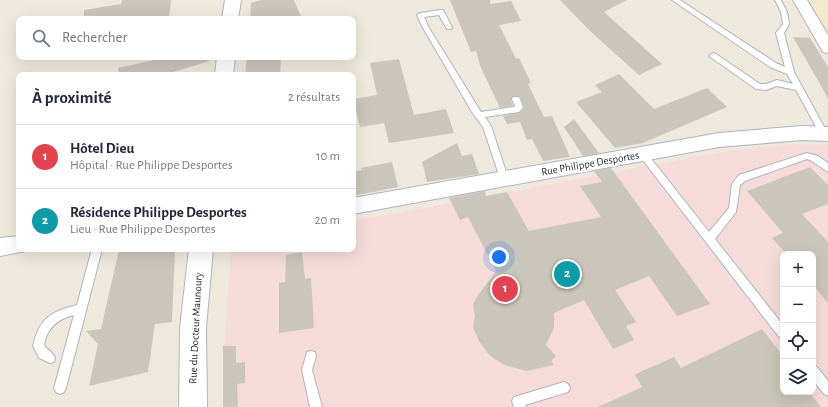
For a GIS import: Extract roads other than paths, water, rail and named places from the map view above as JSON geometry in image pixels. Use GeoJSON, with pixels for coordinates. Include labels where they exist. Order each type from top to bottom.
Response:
{"type":"FeatureCollection","features":[{"type":"Feature","properties":{"kind":"main road"},"geometry":{"type":"LineString","coordinates":[[230,16],[233,0]]}},
{"type":"Feature","properties":{"kind":"main road"},"geometry":{"type":"LineString","coordinates":[[224,72],[226,60]]}},
{"type":"Feature","properties":{"kind":"main road","name":"Rue du Docteur Maunoury"},"geometry":{"type":"LineString","coordinates":[[193,407],[191,372],[201,252]]}},
{"type":"Feature","properties":{"kind":"street"},"geometry":{"type":"LineString","coordinates":[[800,0],[828,48]]}},
{"type":"Feature","properties":{"kind":"street","name":"Rue Philippe Desportes"},"geometry":{"type":"LineString","coordinates":[[356,205],[719,140],[802,133],[826,134]]}},
{"type":"Feature","properties":{"kind":"street"},"geometry":{"type":"LineString","coordinates":[[0,246],[16,245]]}},
{"type":"Feature","properties":{"kind":"lane"},"geometry":{"type":"LineString","coordinates":[[674,0],[773,65],[790,72]]}},
{"type":"Feature","properties":{"kind":"lane"},"geometry":{"type":"LineString","coordinates":[[778,0],[784,12],[786,24],[780,33],[790,72],[826,134]]}},
{"type":"Feature","properties":{"kind":"lane"},"geometry":{"type":"LineString","coordinates":[[449,27],[441,12],[420,15],[426,28],[487,126],[504,178]]}},
{"type":"Feature","properties":{"kind":"lane"},"geometry":{"type":"LineString","coordinates":[[713,56],[759,87],[766,87],[776,83],[799,88]]}},
{"type":"Feature","properties":{"kind":"lane"},"geometry":{"type":"LineString","coordinates":[[479,115],[516,110],[519,107],[516,99]]}},
{"type":"Feature","properties":{"kind":"lane"},"geometry":{"type":"LineString","coordinates":[[642,153],[780,329]]}},
{"type":"Feature","properties":{"kind":"lane"},"geometry":{"type":"LineString","coordinates":[[709,238],[733,209],[736,184],[742,178],[808,156],[814,158],[828,168]]}},
{"type":"Feature","properties":{"kind":"lane"},"geometry":{"type":"LineString","coordinates":[[60,388],[80,309],[97,252]]}},
{"type":"Feature","properties":{"kind":"lane"},"geometry":{"type":"LineString","coordinates":[[50,358],[43,354],[38,346],[43,327],[64,312],[80,309]]}},
{"type":"Feature","properties":{"kind":"lane"},"geometry":{"type":"LineString","coordinates":[[311,356],[307,370],[316,407]]}},
{"type":"Feature","properties":{"kind":"lane"},"geometry":{"type":"LineString","coordinates":[[816,375],[828,390]]}},
{"type":"Feature","properties":{"kind":"lane"},"geometry":{"type":"LineString","coordinates":[[520,407],[518,401],[564,388]]}},
{"type":"Feature","properties":{"kind":"place","name":"Résidence Philippe Desportes"},"geometry":{"type":"Point","coordinates":[567,274]}},
{"type":"Feature","properties":{"kind":"place","name":"Hôtel Dieu"},"geometry":{"type":"Point","coordinates":[505,289]}}]}
